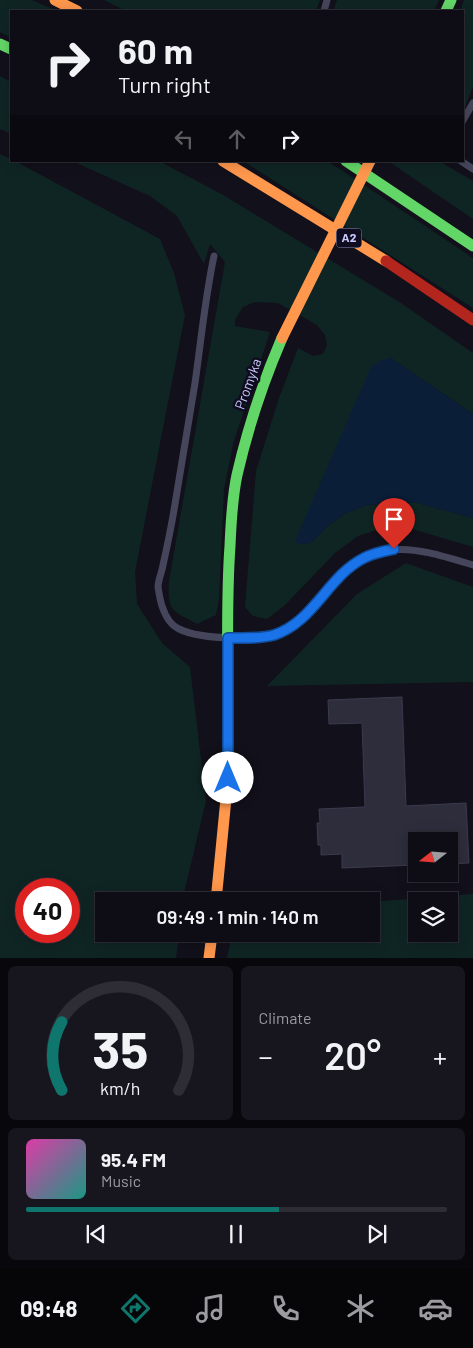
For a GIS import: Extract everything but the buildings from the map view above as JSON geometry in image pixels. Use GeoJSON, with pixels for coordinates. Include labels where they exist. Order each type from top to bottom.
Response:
{"type":"FeatureCollection","features":[{"type":"Feature","properties":{"kind":"main road"},"geometry":{"type":"LineString","coordinates":[[55,0],[75,10]]}},
{"type":"Feature","properties":{"kind":"main road","name":"A2"},"geometry":{"type":"LineString","coordinates":[[225,162],[394,266],[473,320]]}},
{"type":"Feature","properties":{"kind":"main road"},"geometry":{"type":"LineString","coordinates":[[347,162],[473,246]]}},
{"type":"Feature","properties":{"kind":"main road","name":"Promyka"},"geometry":{"type":"LineString","coordinates":[[217,892],[228,778],[228,575],[231,523],[237,476],[261,388],[282,338],[370,162]]}},
{"type":"Feature","properties":{"kind":"main road"},"geometry":{"type":"LineString","coordinates":[[209,958],[211,942]]}},
{"type":"Feature","properties":{"kind":"lane"},"geometry":{"type":"LineString","coordinates":[[464,119],[473,103]]}},
{"type":"Feature","properties":{"kind":"lane"},"geometry":{"type":"LineString","coordinates":[[462,162],[473,169]]}},
{"type":"Feature","properties":{"kind":"lane"},"geometry":{"type":"LineString","coordinates":[[214,256],[172,522],[158,587],[167,618],[178,629],[190,633],[228,638],[267,637],[285,631],[301,619],[351,566],[378,552],[394,549],[412,549],[473,565]]}},
{"type":"Feature","properties":{"kind":"green space"},"geometry":{"type":"Polygon","coordinates":[[[0,0],[32,0],[55,10],[10,10],[10,37],[0,32],[0,0]]]}},
{"type":"Feature","properties":{"kind":"green space"},"geometry":{"type":"Polygon","coordinates":[[[104,0],[320,0],[316,10],[124,10],[104,0]]]}},
{"type":"Feature","properties":{"kind":"green space"},"geometry":{"type":"Polygon","coordinates":[[[337,0],[439,0],[434,10],[333,10],[337,0]]]}},
{"type":"Feature","properties":{"kind":"green space"},"geometry":{"type":"Polygon","coordinates":[[[464,0],[473,0],[473,86],[464,110],[464,10],[460,10],[464,0]]]}},
{"type":"Feature","properties":{"kind":"green space"},"geometry":{"type":"Polygon","coordinates":[[[0,76],[10,81],[10,134],[0,129],[0,76]]]}},
{"type":"Feature","properties":{"kind":"green space"},"geometry":{"type":"Polygon","coordinates":[[[0,154],[10,159],[10,162],[17,162],[160,239],[174,273],[185,315],[135,572],[137,604],[162,643],[190,667],[206,801],[184,892],[95,892],[95,942],[178,942],[176,958],[0,958],[0,154]]]}},
{"type":"Feature","properties":{"kind":"green space"},"geometry":{"type":"Polygon","coordinates":[[[74,162],[161,162],[223,195],[401,303],[473,353],[473,414],[391,358],[312,542],[329,525],[346,513],[367,505],[414,502],[473,518],[473,547],[409,528],[377,530],[358,536],[335,553],[285,605],[267,619],[253,616],[245,607],[256,471],[279,398],[298,348],[313,356],[323,354],[327,345],[325,335],[317,325],[278,303],[255,302],[243,307],[235,320],[235,326],[270,332],[233,444],[224,489],[219,599],[216,615],[197,624],[173,609],[169,599],[169,581],[225,262],[210,244],[204,264],[177,216],[150,196],[74,162]]]}},
{"type":"Feature","properties":{"kind":"green space"},"geometry":{"type":"Polygon","coordinates":[[[245,162],[328,162],[343,171],[473,258],[473,308],[245,162]]]}},
{"type":"Feature","properties":{"kind":"green space"},"geometry":{"type":"Polygon","coordinates":[[[389,162],[441,162],[473,181],[473,219],[389,162]]]}},
{"type":"Feature","properties":{"kind":"green space"},"geometry":{"type":"Polygon","coordinates":[[[406,563],[473,587],[473,682],[267,686],[357,594],[406,563]]]}},
{"type":"Feature","properties":{"kind":"green space"},"geometry":{"type":"Polygon","coordinates":[[[473,894],[473,958],[227,958],[230,942],[380,942],[380,901],[408,899],[408,942],[458,942],[458,895],[473,894]]]}},
{"type":"Feature","properties":{"kind":"water"},"geometry":{"type":"Polygon","coordinates":[[[391,358],[473,414],[473,518],[414,502],[367,505],[346,513],[329,525],[312,542],[301,545],[295,541],[371,367],[379,361],[391,358]]]}},
{"type":"Feature","properties":{"kind":"traffic: fast"},"geometry":{"type":"LineString","coordinates":[[446,10],[451,0]]}},
{"type":"Feature","properties":{"kind":"traffic: fast"},"geometry":{"type":"LineString","coordinates":[[0,44],[10,49]]}},
{"type":"Feature","properties":{"kind":"traffic: fast"},"geometry":{"type":"LineString","coordinates":[[347,162],[473,246]]}},
{"type":"Feature","properties":{"kind":"traffic: fast"},"geometry":{"type":"LineString","coordinates":[[228,713],[228,587],[234,492],[251,422],[268,371],[282,338]]}},
{"type":"Feature","properties":{"kind":"traffic: slow"},"geometry":{"type":"LineString","coordinates":[[55,0],[75,10]]}},
{"type":"Feature","properties":{"kind":"traffic: slow"},"geometry":{"type":"LineString","coordinates":[[225,162],[386,261]]}},
{"type":"Feature","properties":{"kind":"traffic: slow"},"geometry":{"type":"LineString","coordinates":[[282,338],[370,162]]}},
{"type":"Feature","properties":{"kind":"traffic: slow"},"geometry":{"type":"LineString","coordinates":[[217,892],[228,778],[228,713]]}},
{"type":"Feature","properties":{"kind":"traffic: slow"},"geometry":{"type":"LineString","coordinates":[[209,958],[211,942]]}},
{"type":"Feature","properties":{"kind":"traffic: jam"},"geometry":{"type":"LineString","coordinates":[[386,261],[473,320]]}},
{"type":"Feature","properties":{"kind":"route"},"geometry":{"type":"LineString","coordinates":[[228,778],[228,638],[267,637],[285,631],[301,619],[351,566],[378,552],[394,549]]}}]}
